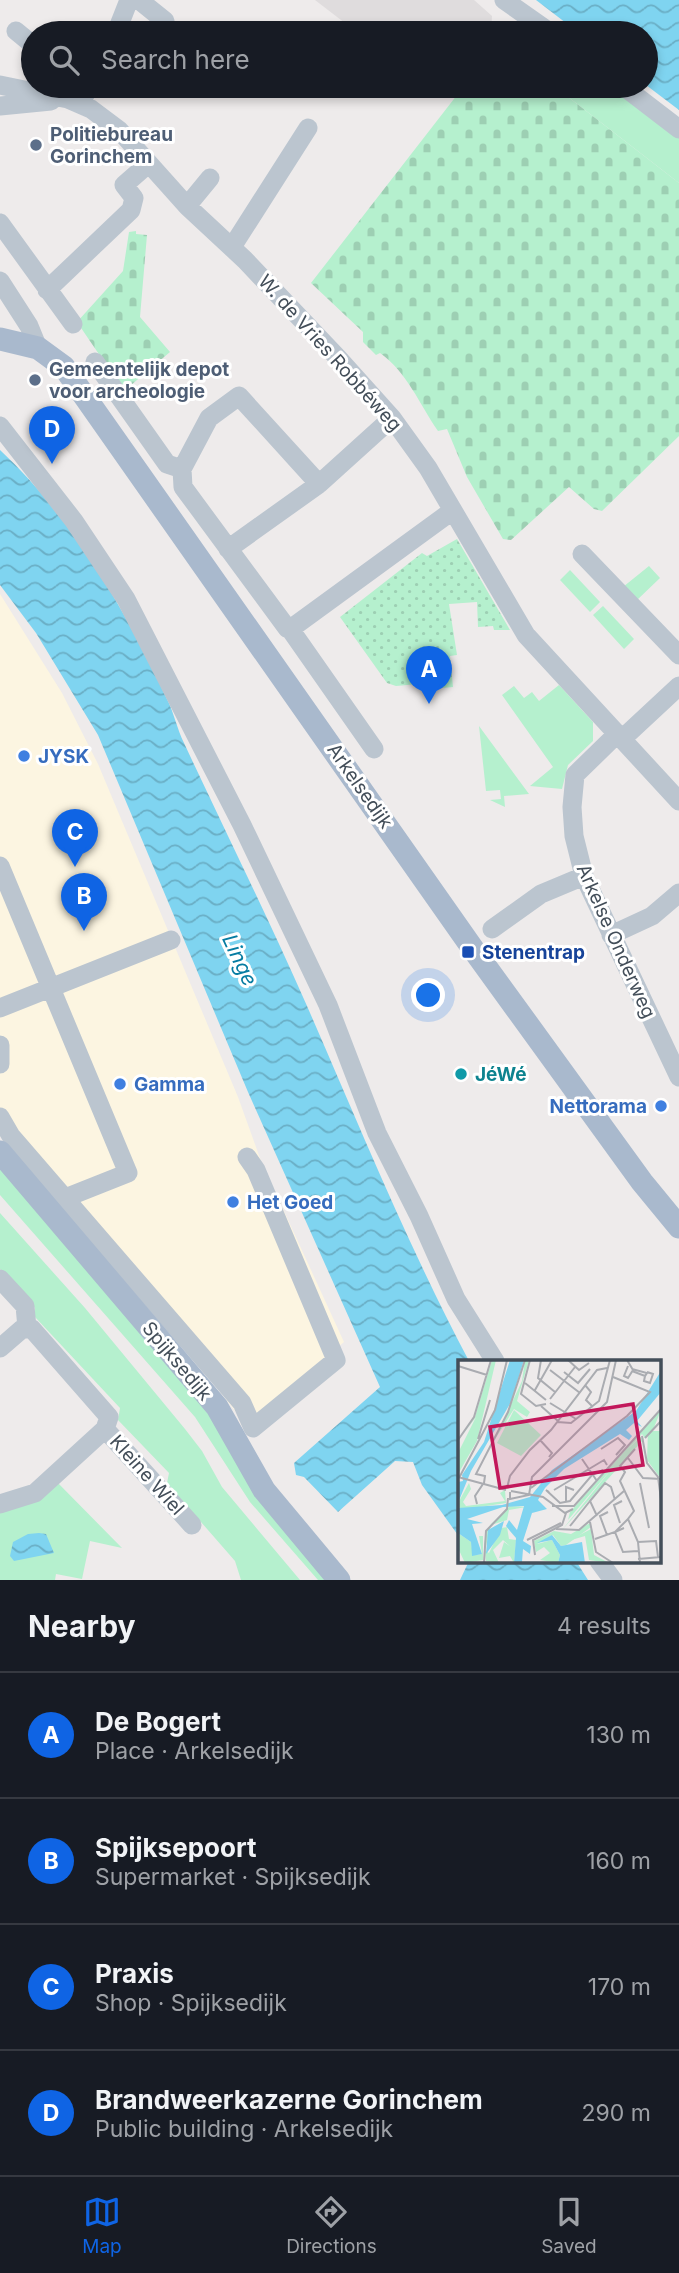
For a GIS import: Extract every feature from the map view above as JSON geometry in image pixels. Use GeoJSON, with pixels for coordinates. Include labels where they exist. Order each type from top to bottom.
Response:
{"type":"FeatureCollection","features":[{"type":"Feature","properties":{"kind":"main road","name":"Arkelsedijk"},"geometry":{"type":"LineString","coordinates":[[0,339],[38,348],[58,361],[69,375],[473,949],[642,1182],[679,1227]]}},
{"type":"Feature","properties":{"kind":"main road","name":"Spijksedijk"},"geometry":{"type":"LineString","coordinates":[[0,1152],[216,1407],[264,1490],[339,1580]]}},
{"type":"Feature","properties":{"kind":"street"},"geometry":{"type":"LineString","coordinates":[[121,21],[129,0]]}},
{"type":"Feature","properties":{"kind":"street"},"geometry":{"type":"LineString","coordinates":[[139,0],[165,21]]}},
{"type":"Feature","properties":{"kind":"street"},"geometry":{"type":"LineString","coordinates":[[504,0],[534,21]]}},
{"type":"Feature","properties":{"kind":"street"},"geometry":{"type":"LineString","coordinates":[[16,31],[21,35]]}},
{"type":"Feature","properties":{"kind":"street","name":"W. de Vries Robbéweg"},"geometry":{"type":"LineString","coordinates":[[0,85],[21,89]]}},
{"type":"Feature","properties":{"kind":"street"},"geometry":{"type":"LineString","coordinates":[[0,106],[54,98]]}},
{"type":"Feature","properties":{"kind":"street","name":"W. de Vries Robbéweg"},"geometry":{"type":"LineString","coordinates":[[63,98],[119,130],[187,206],[232,247],[392,418],[428,468],[526,635],[679,801]]}},
{"type":"Feature","properties":{"kind":"street"},"geometry":{"type":"LineString","coordinates":[[639,98],[679,129]]}},
{"type":"Feature","properties":{"kind":"street"},"geometry":{"type":"LineString","coordinates":[[232,247],[309,128]]}},
{"type":"Feature","properties":{"kind":"street"},"geometry":{"type":"LineString","coordinates":[[47,290],[131,210],[134,198],[124,185],[148,164]]}},
{"type":"Feature","properties":{"kind":"street"},"geometry":{"type":"LineString","coordinates":[[187,206],[210,178]]}},
{"type":"Feature","properties":{"kind":"street"},"geometry":{"type":"LineString","coordinates":[[0,223],[73,324]]}},
{"type":"Feature","properties":{"kind":"street","name":"Arkelsedijk"},"geometry":{"type":"LineString","coordinates":[[0,281],[29,326],[38,348]]}},
{"type":"Feature","properties":{"kind":"street"},"geometry":{"type":"LineString","coordinates":[[95,362],[167,464],[182,469]]}},
{"type":"Feature","properties":{"kind":"street"},"geometry":{"type":"LineString","coordinates":[[319,484],[239,396],[209,418],[182,469],[183,486],[281,624],[290,629],[374,749]]}},
{"type":"Feature","properties":{"kind":"street"},"geometry":{"type":"LineString","coordinates":[[228,550],[319,484],[392,418]]}},
{"type":"Feature","properties":{"kind":"street"},"geometry":{"type":"LineString","coordinates":[[0,426],[74,521],[126,599],[242,825],[328,1005],[377,1133],[419,1216],[456,1299],[494,1360]]}},
{"type":"Feature","properties":{"kind":"street"},"geometry":{"type":"LineString","coordinates":[[290,629],[452,512]]}},
{"type":"Feature","properties":{"kind":"street"},"geometry":{"type":"LineString","coordinates":[[582,554],[679,655]]}},
{"type":"Feature","properties":{"kind":"street","name":"Arkelse Onderweg"},"geometry":{"type":"LineString","coordinates":[[678,1074],[584,877],[574,835],[574,781],[578,771],[679,686]]}},
{"type":"Feature","properties":{"kind":"street"},"geometry":{"type":"LineString","coordinates":[[0,866],[59,986],[128,1173],[65,1198]]}},
{"type":"Feature","properties":{"kind":"street"},"geometry":{"type":"LineString","coordinates":[[492,929],[541,894],[584,877]]}},
{"type":"Feature","properties":{"kind":"street"},"geometry":{"type":"LineString","coordinates":[[611,935],[652,916],[679,893]]}},
{"type":"Feature","properties":{"kind":"street"},"geometry":{"type":"LineString","coordinates":[[0,1008],[171,940]]}},
{"type":"Feature","properties":{"kind":"street"},"geometry":{"type":"LineString","coordinates":[[0,1045],[0,1064]]}},
{"type":"Feature","properties":{"kind":"street","name":"Spijksedijk"},"geometry":{"type":"LineString","coordinates":[[0,1117],[11,1136],[242,1403],[253,1428],[336,1360],[256,1170],[247,1157]]}},
{"type":"Feature","properties":{"kind":"street"},"geometry":{"type":"LineString","coordinates":[[0,1279],[25,1307],[27,1328]]}},
{"type":"Feature","properties":{"kind":"street"},"geometry":{"type":"LineString","coordinates":[[0,1348],[27,1328]]}},
{"type":"Feature","properties":{"kind":"street"},"geometry":{"type":"LineString","coordinates":[[27,1328],[37,1333],[108,1413],[105,1429]]}},
{"type":"Feature","properties":{"kind":"street","name":"Kleine Wiel"},"geometry":{"type":"LineString","coordinates":[[0,1504],[35,1493],[105,1429],[192,1525]]}},
{"type":"Feature","properties":{"kind":"street"},"geometry":{"type":"LineString","coordinates":[[600,1562],[612,1580]]}},
{"type":"Feature","properties":{"kind":"shaded area"},"geometry":{"type":"Polygon","coordinates":[[[315,0],[474,0],[492,16],[492,21],[342,21],[315,0]]]}},
{"type":"Feature","properties":{"kind":"shaded area"},"geometry":{"type":"Polygon","coordinates":[[[0,594],[62,693],[98,764],[238,1097],[261,1161],[344,1342],[245,1424],[202,1368],[0,1131],[0,594]]]}},
{"type":"Feature","properties":{"kind":"green space"},"geometry":{"type":"Polygon","coordinates":[[[455,98],[569,98],[679,183],[679,436],[602,511],[594,509],[569,487],[511,540],[503,539],[467,477],[447,429],[438,431],[398,370],[363,342],[363,332],[311,283],[455,98]]]}},
{"type":"Feature","properties":{"kind":"green space"},"geometry":{"type":"Polygon","coordinates":[[[569,98],[633,98],[679,133],[679,183],[569,98]]]}},
{"type":"Feature","properties":{"kind":"green space"},"geometry":{"type":"Polygon","coordinates":[[[136,231],[136,234],[147,235],[140,317],[170,352],[124,391],[77,322],[123,271],[129,232],[136,231]]]}},
{"type":"Feature","properties":{"kind":"green space"},"geometry":{"type":"Polygon","coordinates":[[[457,539],[510,630],[494,630],[493,626],[478,627],[477,602],[449,604],[457,655],[450,656],[453,687],[442,688],[440,682],[396,686],[387,683],[340,617],[422,553],[427,556],[457,539]]]}},
{"type":"Feature","properties":{"kind":"green space"},"geometry":{"type":"Polygon","coordinates":[[[649,566],[660,578],[636,601],[623,587],[649,566]]]}},
{"type":"Feature","properties":{"kind":"green space"},"geometry":{"type":"Polygon","coordinates":[[[570,570],[600,602],[590,612],[560,580],[570,570]]]}},
{"type":"Feature","properties":{"kind":"green space"},"geometry":{"type":"Polygon","coordinates":[[[603,606],[634,639],[624,649],[593,615],[603,606]]]}},
{"type":"Feature","properties":{"kind":"green space"},"geometry":{"type":"Polygon","coordinates":[[[559,685],[593,722],[593,741],[568,765],[562,789],[530,786],[553,767],[502,695],[514,686],[524,698],[532,692],[539,701],[559,685]]]}},
{"type":"Feature","properties":{"kind":"green space"},"geometry":{"type":"Polygon","coordinates":[[[479,726],[529,794],[504,796],[505,807],[490,800],[501,799],[500,790],[486,791],[479,726]]]}},
{"type":"Feature","properties":{"kind":"green space"},"geometry":{"type":"Polygon","coordinates":[[[0,1166],[212,1415],[331,1580],[318,1580],[250,1502],[195,1417],[0,1195],[0,1166]]]}},
{"type":"Feature","properties":{"kind":"green space"},"geometry":{"type":"Polygon","coordinates":[[[0,1213],[85,1308],[185,1429],[202,1451],[222,1487],[300,1580],[241,1580],[235,1561],[167,1483],[169,1473],[118,1420],[120,1408],[35,1317],[35,1308],[0,1269],[0,1213]]]}},
{"type":"Feature","properties":{"kind":"green space"},"geometry":{"type":"Polygon","coordinates":[[[56,1481],[122,1548],[90,1541],[82,1579],[56,1574],[55,1580],[0,1580],[0,1510],[56,1481]]]}},
{"type":"Feature","properties":{"kind":"water"},"geometry":{"type":"Polygon","coordinates":[[[536,0],[679,0],[679,110],[658,94],[658,21],[563,21],[536,0]]]}},
{"type":"Feature","properties":{"kind":"water","name":"Linge"},"geometry":{"type":"Polygon","coordinates":[[[0,450],[26,476],[74,535],[134,632],[292,973],[405,1230],[468,1360],[458,1360],[458,1535],[422,1485],[413,1462],[395,1461],[338,1512],[304,1477],[296,1475],[294,1463],[380,1387],[248,1092],[98,735],[36,633],[0,585],[0,450]]]}},
{"type":"Feature","properties":{"kind":"water"},"geometry":{"type":"Polygon","coordinates":[[[28,1534],[46,1534],[54,1553],[14,1561],[10,1556],[13,1542],[28,1534]]]}},
{"type":"Feature","properties":{"kind":"water"},"geometry":{"type":"Polygon","coordinates":[[[469,1562],[577,1562],[588,1580],[460,1580],[469,1562]]]}},
{"type":"Feature","properties":{"kind":"place","name":"Politiebureau Gorinchem"},"geometry":{"type":"Point","coordinates":[36,145]}},
{"type":"Feature","properties":{"kind":"place","name":"Gemeentelijk depot voor archeologie"},"geometry":{"type":"Point","coordinates":[35,380]}},
{"type":"Feature","properties":{"kind":"place","name":"Brandweerkazerne Gorinchem"},"geometry":{"type":"Point","coordinates":[52,464]}},
{"type":"Feature","properties":{"kind":"place","name":"De Bogert"},"geometry":{"type":"Point","coordinates":[429,704]}},
{"type":"Feature","properties":{"kind":"place","name":"JYSK"},"geometry":{"type":"Point","coordinates":[24,756]}},
{"type":"Feature","properties":{"kind":"place","name":"Praxis"},"geometry":{"type":"Point","coordinates":[75,867]}},
{"type":"Feature","properties":{"kind":"place","name":"Spijksepoort"},"geometry":{"type":"Point","coordinates":[84,931]}},
{"type":"Feature","properties":{"kind":"place","name":"Stenentrap"},"geometry":{"type":"Point","coordinates":[468,952]}},
{"type":"Feature","properties":{"kind":"place","name":"JéWé"},"geometry":{"type":"Point","coordinates":[461,1074]}},
{"type":"Feature","properties":{"kind":"place","name":"Gamma"},"geometry":{"type":"Point","coordinates":[120,1084]}},
{"type":"Feature","properties":{"kind":"place","name":"Nettorama"},"geometry":{"type":"Point","coordinates":[661,1106]}},
{"type":"Feature","properties":{"kind":"place","name":"Het Goed"},"geometry":{"type":"Point","coordinates":[233,1202]}}]}
